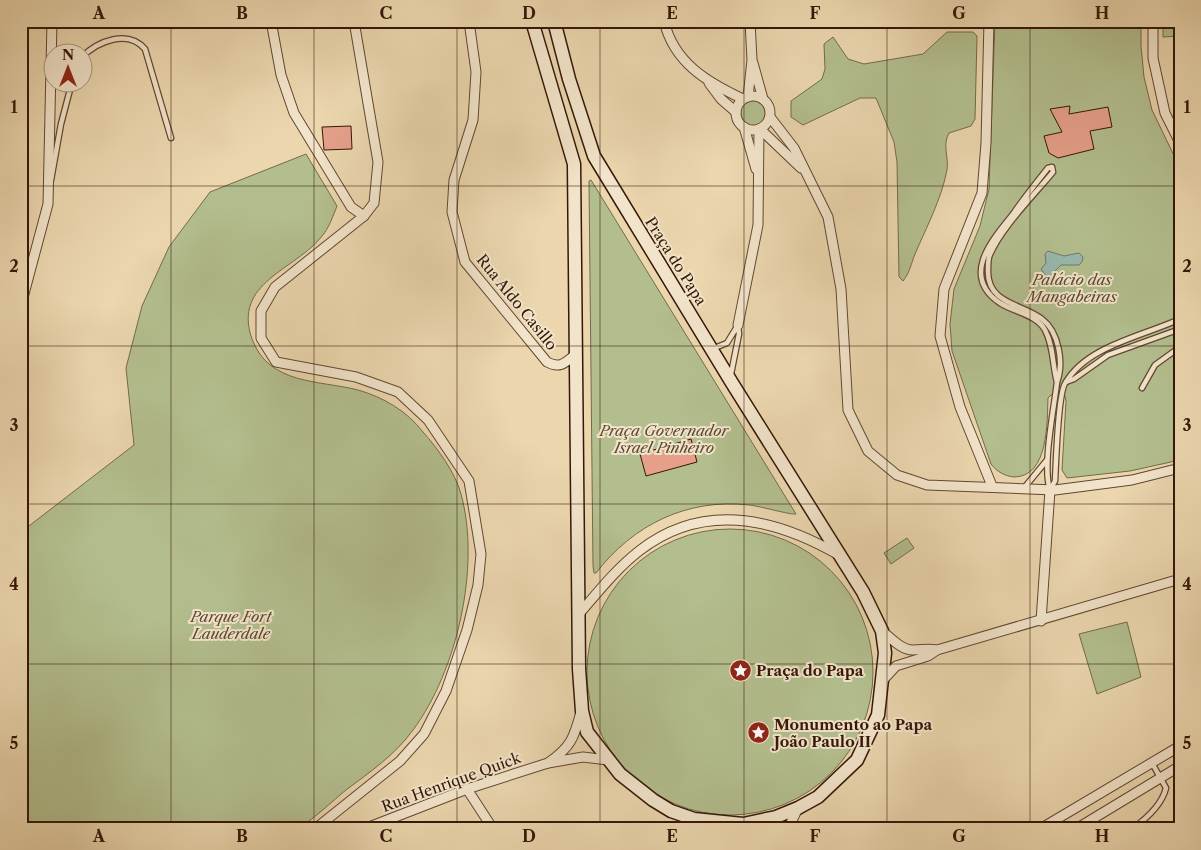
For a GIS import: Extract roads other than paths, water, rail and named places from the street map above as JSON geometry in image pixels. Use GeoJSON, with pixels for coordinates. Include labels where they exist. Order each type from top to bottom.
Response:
{"type":"FeatureCollection","features":[{"type":"Feature","properties":{"kind":"street"},"geometry":{"type":"LineString","coordinates":[[271,21],[281,75],[294,113],[351,207],[364,216]]}},
{"type":"Feature","properties":{"kind":"street"},"geometry":{"type":"LineString","coordinates":[[315,829],[400,761],[424,734],[446,691],[468,630],[478,585],[481,554],[469,481],[428,420],[398,392],[356,377],[276,362],[260,338],[260,311],[275,287],[364,216],[374,203],[378,162],[354,21]]}},
{"type":"Feature","properties":{"kind":"street","name":"Rua Aldo Casillo"},"geometry":{"type":"LineString","coordinates":[[469,21],[476,72],[473,120],[454,180],[452,212],[465,262],[546,362],[555,366],[562,365],[576,354]]}},
{"type":"Feature","properties":{"kind":"street","name":"Praça do Papa"},"geometry":{"type":"LineString","coordinates":[[532,21],[574,164],[579,614],[582,711],[587,732],[608,760],[634,786],[671,811],[694,819],[759,826],[818,797],[857,760],[878,715],[886,653],[882,631],[863,592],[732,383],[594,156],[569,79],[554,21]]}},
{"type":"Feature","properties":{"kind":"street"},"geometry":{"type":"LineString","coordinates":[[664,21],[667,34],[680,55],[709,83],[721,100],[736,112],[737,118],[744,127],[759,181]]}},
{"type":"Feature","properties":{"kind":"street"},"geometry":{"type":"LineString","coordinates":[[736,112],[746,98],[752,60],[750,21]]}},
{"type":"Feature","properties":{"kind":"street"},"geometry":{"type":"LineString","coordinates":[[964,21],[989,21],[982,193],[944,289],[940,336],[960,407],[992,486]]}},
{"type":"Feature","properties":{"kind":"street"},"geometry":{"type":"LineString","coordinates":[[1153,21],[1154,58],[1164,113],[1180,143]]}},
{"type":"Feature","properties":{"kind":"street"},"geometry":{"type":"LineString","coordinates":[[21,305],[48,204],[53,23]]}},
{"type":"Feature","properties":{"kind":"street"},"geometry":{"type":"LineString","coordinates":[[744,127],[759,129],[765,126],[770,117],[770,107],[763,98],[752,60]]}},
{"type":"Feature","properties":{"kind":"street"},"geometry":{"type":"LineString","coordinates":[[709,83],[746,98],[763,98]]}},
{"type":"Feature","properties":{"kind":"street"},"geometry":{"type":"LineString","coordinates":[[770,117],[788,138],[807,174],[830,226],[836,253],[845,328],[848,410],[868,451],[897,475],[927,485],[992,486],[1050,490],[1132,480],[1180,468]]}},
{"type":"Feature","properties":{"kind":"street"},"geometry":{"type":"LineString","coordinates":[[759,129],[807,174]]}},
{"type":"Feature","properties":{"kind":"street"},"geometry":{"type":"LineString","coordinates":[[738,325],[758,225],[759,129]]}},
{"type":"Feature","properties":{"kind":"street"},"geometry":{"type":"LineString","coordinates":[[574,164],[594,156]]}},
{"type":"Feature","properties":{"kind":"street"},"geometry":{"type":"LineString","coordinates":[[1040,621],[1050,490]]}},
{"type":"Feature","properties":{"kind":"street"},"geometry":{"type":"LineString","coordinates":[[579,614],[619,569],[640,550],[659,538],[686,526],[708,521],[730,519],[774,526],[795,532],[841,556]]}},
{"type":"Feature","properties":{"kind":"street"},"geometry":{"type":"LineString","coordinates":[[884,679],[896,666],[928,656],[937,650],[1180,579]]}},
{"type":"Feature","properties":{"kind":"street"},"geometry":{"type":"LineString","coordinates":[[882,631],[904,648],[937,650]]}},
{"type":"Feature","properties":{"kind":"street","name":"Rua Henrique Quick"},"geometry":{"type":"LineString","coordinates":[[548,763],[570,745],[575,736],[582,711]]}},
{"type":"Feature","properties":{"kind":"street"},"geometry":{"type":"LineString","coordinates":[[1040,829],[1180,746]]}},
{"type":"Feature","properties":{"kind":"street","name":"Rua Henrique Quick"},"geometry":{"type":"LineString","coordinates":[[364,829],[467,789],[548,763],[583,757],[608,760]]}},
{"type":"Feature","properties":{"kind":"street"},"geometry":{"type":"LineString","coordinates":[[1076,829],[1180,766]]}},
{"type":"Feature","properties":{"kind":"street"},"geometry":{"type":"LineString","coordinates":[[467,789],[493,829]]}},
{"type":"Feature","properties":{"kind":"street"},"geometry":{"type":"LineString","coordinates":[[788,829],[798,808]]}},
{"type":"Feature","properties":{"kind":"lane"},"geometry":{"type":"LineString","coordinates":[[92,49],[119,38],[128,37],[138,40],[144,49],[171,138]]}},
{"type":"Feature","properties":{"kind":"lane"},"geometry":{"type":"LineString","coordinates":[[49,186],[53,176],[61,124],[69,92]]}},
{"type":"Feature","properties":{"kind":"lane"},"geometry":{"type":"LineString","coordinates":[[1050,490],[1047,480],[1048,459],[1057,382],[1060,373],[1059,352],[1048,325],[1038,316],[1015,306],[1000,296],[990,286],[988,277],[989,259],[996,246],[1053,172],[1052,167],[1048,168],[986,248],[982,264],[982,276],[988,294],[1008,308],[1034,320],[1045,329],[1051,343],[1057,382]]}},
{"type":"Feature","properties":{"kind":"lane"},"geometry":{"type":"LineString","coordinates":[[1050,490],[1054,481],[1063,385],[1076,366],[1096,353],[1180,319]]}},
{"type":"Feature","properties":{"kind":"lane"},"geometry":{"type":"LineString","coordinates":[[712,350],[727,344],[738,325]]}},
{"type":"Feature","properties":{"kind":"lane"},"geometry":{"type":"LineString","coordinates":[[732,383],[731,369],[739,334],[738,325]]}},
{"type":"Feature","properties":{"kind":"lane"},"geometry":{"type":"LineString","coordinates":[[1066,382],[1074,379],[1108,355],[1180,329]]}},
{"type":"Feature","properties":{"kind":"lane"},"geometry":{"type":"LineString","coordinates":[[1142,388],[1155,365],[1180,347]]}},
{"type":"Feature","properties":{"kind":"lane"},"geometry":{"type":"LineString","coordinates":[[1024,488],[1048,459]]}},
{"type":"Feature","properties":{"kind":"lane"},"geometry":{"type":"LineString","coordinates":[[1132,829],[1156,808],[1164,796],[1166,788],[1152,763]]}},
{"type":"Feature","properties":{"kind":"water"},"geometry":{"type":"Polygon","coordinates":[[[1048,251],[1064,256],[1079,253],[1083,257],[1082,262],[1079,265],[1061,265],[1050,276],[1045,275],[1041,269],[1046,263],[1045,254],[1048,251]]]}},
{"type":"Feature","properties":{"kind":"place","name":"Praça do Papa"},"geometry":{"type":"Point","coordinates":[740,670]}},
{"type":"Feature","properties":{"kind":"place","name":"Monumento ao Papa João Paulo II"},"geometry":{"type":"Point","coordinates":[758,733]}},
{"type":"Feature","properties":{"kind":"park label","name":"Palácio das Mangabeiras"},"geometry":{"type":"Point","coordinates":[1072,288]}},
{"type":"Feature","properties":{"kind":"park label","name":"Praça Governador Israel Pinheiro"},"geometry":{"type":"Point","coordinates":[664,438]}},
{"type":"Feature","properties":{"kind":"park label","name":"Parque Fort Lauderdale"},"geometry":{"type":"Point","coordinates":[231,624]}}]}
